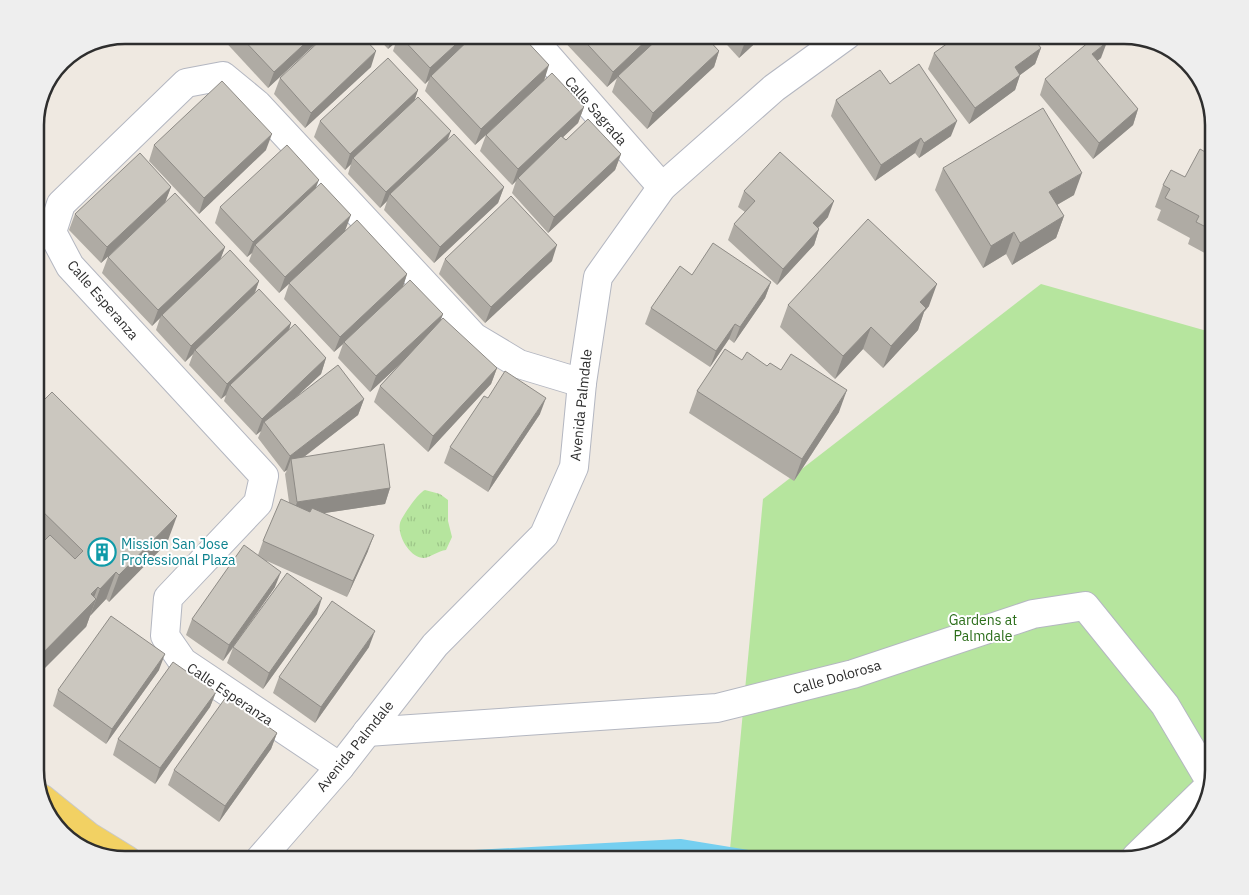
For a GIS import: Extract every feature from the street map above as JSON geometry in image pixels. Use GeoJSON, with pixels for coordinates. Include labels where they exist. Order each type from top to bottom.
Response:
{"type":"FeatureCollection","features":[{"type":"Feature","properties":{"kind":"main road"},"geometry":{"type":"LineString","coordinates":[[53,808],[88,836],[111,850]]}},
{"type":"Feature","properties":{"kind":"street","name":"Calle Sagrada"},"geometry":{"type":"LineString","coordinates":[[537,44],[662,187]]}},
{"type":"Feature","properties":{"kind":"street","name":"Avenida Palmdale"},"geometry":{"type":"LineString","coordinates":[[267,851],[340,767],[435,645],[544,535],[574,467],[582,382],[598,277],[662,187],[774,88],[835,44]]}},
{"type":"Feature","properties":{"kind":"street","name":"Calle Esperanza"},"geometry":{"type":"LineString","coordinates":[[340,767],[183,662],[164,636],[168,598],[258,503],[264,476],[70,266],[52,232],[61,204],[186,83],[223,76],[257,104],[474,338],[519,364],[582,382]]}},
{"type":"Feature","properties":{"kind":"street","name":"Calle Dolorosa"},"geometry":{"type":"LineString","coordinates":[[367,732],[717,708],[854,674],[1033,614],[1085,606],[1165,705],[1205,772]]}},
{"type":"Feature","properties":{"kind":"street"},"geometry":{"type":"LineString","coordinates":[[1145,849],[1202,793]]}},
{"type":"Feature","properties":{"kind":"green space","name":"Gardens at Palmdale"},"geometry":{"type":"Polygon","coordinates":[[[1041,284],[1205,330],[1205,770],[1201,796],[1189,820],[1169,838],[1140,850],[730,851],[763,499],[1041,284]]]}},
{"type":"Feature","properties":{"kind":"green space"},"geometry":{"type":"Polygon","coordinates":[[[425,490],[440,494],[448,500],[448,521],[452,537],[446,550],[424,558],[409,550],[401,534],[400,523],[407,510],[425,490]]]}},
{"type":"Feature","properties":{"kind":"building"},"geometry":{"type":"Polygon","coordinates":[[[248,44],[304,44],[274,72],[248,44]]]}},
{"type":"Feature","properties":{"kind":"building"},"geometry":{"type":"Polygon","coordinates":[[[316,44],[369,44],[376,51],[311,113],[280,78],[316,44]]]}},
{"type":"Feature","properties":{"kind":"building"},"geometry":{"type":"Polygon","coordinates":[[[407,44],[456,44],[430,68],[407,44]]]}},
{"type":"Feature","properties":{"kind":"building"},"geometry":{"type":"Polygon","coordinates":[[[465,44],[529,44],[549,65],[481,129],[431,76],[465,44]]]}},
{"type":"Feature","properties":{"kind":"building"},"geometry":{"type":"Polygon","coordinates":[[[587,44],[643,44],[613,72],[587,44]]]}},
{"type":"Feature","properties":{"kind":"building"},"geometry":{"type":"Polygon","coordinates":[[[652,44],[712,44],[719,51],[653,113],[618,76],[652,44]]]}},
{"type":"Feature","properties":{"kind":"building"},"geometry":{"type":"Polygon","coordinates":[[[946,44],[1038,44],[1041,48],[1015,67],[1020,75],[975,108],[934,53],[946,44]]]}},
{"type":"Feature","properties":{"kind":"building"},"geometry":{"type":"Polygon","coordinates":[[[1086,44],[1104,44],[1092,54],[1138,109],[1099,143],[1045,79],[1086,44]]]}},
{"type":"Feature","properties":{"kind":"building"},"geometry":{"type":"Polygon","coordinates":[[[388,58],[418,90],[350,154],[320,121],[388,58]]]}},
{"type":"Feature","properties":{"kind":"building"},"geometry":{"type":"Polygon","coordinates":[[[919,64],[957,121],[924,143],[921,138],[881,165],[836,100],[880,70],[890,84],[919,64]]]}},
{"type":"Feature","properties":{"kind":"building"},"geometry":{"type":"Polygon","coordinates":[[[552,73],[584,107],[518,169],[486,135],[552,73]]]}},
{"type":"Feature","properties":{"kind":"building"},"geometry":{"type":"Polygon","coordinates":[[[222,81],[272,134],[204,198],[154,145],[222,81]]]}},
{"type":"Feature","properties":{"kind":"building"},"geometry":{"type":"Polygon","coordinates":[[[418,97],[451,131],[386,192],[353,158],[418,97]]]}},
{"type":"Feature","properties":{"kind":"building"},"geometry":{"type":"Polygon","coordinates":[[[1043,108],[1082,173],[1049,192],[1064,216],[1020,243],[1014,232],[991,246],[943,168],[1043,108]]]}},
{"type":"Feature","properties":{"kind":"building"},"geometry":{"type":"Polygon","coordinates":[[[588,119],[621,154],[554,217],[518,178],[561,136],[566,140],[588,119]]]}},
{"type":"Feature","properties":{"kind":"building"},"geometry":{"type":"Polygon","coordinates":[[[454,134],[504,187],[440,247],[390,194],[454,134]]]}},
{"type":"Feature","properties":{"kind":"building"},"geometry":{"type":"Polygon","coordinates":[[[287,145],[319,180],[253,242],[220,207],[287,145]]]}},
{"type":"Feature","properties":{"kind":"building"},"geometry":{"type":"Polygon","coordinates":[[[1200,149],[1205,152],[1205,226],[1196,222],[1199,216],[1165,198],[1170,189],[1163,185],[1171,170],[1185,177],[1200,149]]]}},
{"type":"Feature","properties":{"kind":"building"},"geometry":{"type":"Polygon","coordinates":[[[780,152],[834,201],[813,223],[819,229],[783,269],[734,224],[755,201],[744,191],[780,152]]]}},
{"type":"Feature","properties":{"kind":"building"},"geometry":{"type":"Polygon","coordinates":[[[140,153],[171,187],[107,247],[75,214],[140,153]]]}},
{"type":"Feature","properties":{"kind":"building"},"geometry":{"type":"Polygon","coordinates":[[[321,183],[351,215],[285,277],[255,245],[321,183]]]}},
{"type":"Feature","properties":{"kind":"building"},"geometry":{"type":"Polygon","coordinates":[[[175,193],[225,247],[158,310],[108,257],[175,193]]]}},
{"type":"Feature","properties":{"kind":"building"},"geometry":{"type":"Polygon","coordinates":[[[511,196],[557,245],[491,307],[445,259],[511,196]]]}},
{"type":"Feature","properties":{"kind":"building"},"geometry":{"type":"Polygon","coordinates":[[[868,219],[937,284],[920,302],[926,308],[891,346],[871,327],[843,356],[788,305],[868,219]]]}},
{"type":"Feature","properties":{"kind":"building"},"geometry":{"type":"Polygon","coordinates":[[[357,220],[407,274],[340,337],[289,283],[357,220]]]}},
{"type":"Feature","properties":{"kind":"building"},"geometry":{"type":"Polygon","coordinates":[[[713,243],[771,282],[740,327],[735,324],[716,351],[651,308],[680,266],[692,275],[713,243]]]}},
{"type":"Feature","properties":{"kind":"building"},"geometry":{"type":"Polygon","coordinates":[[[230,250],[259,281],[191,346],[162,315],[230,250]]]}},
{"type":"Feature","properties":{"kind":"building"},"geometry":{"type":"Polygon","coordinates":[[[410,280],[443,314],[376,376],[344,342],[410,280]]]}},
{"type":"Feature","properties":{"kind":"building"},"geometry":{"type":"Polygon","coordinates":[[[259,289],[291,323],[227,384],[195,350],[259,289]]]}},
{"type":"Feature","properties":{"kind":"building"},"geometry":{"type":"Polygon","coordinates":[[[443,318],[497,368],[433,436],[380,386],[443,318]]]}},
{"type":"Feature","properties":{"kind":"building"},"geometry":{"type":"Polygon","coordinates":[[[295,324],[326,358],[262,419],[230,385],[295,324]]]}},
{"type":"Feature","properties":{"kind":"building"},"geometry":{"type":"Polygon","coordinates":[[[725,349],[742,360],[747,352],[767,366],[770,363],[781,370],[791,354],[847,390],[802,459],[697,391],[725,349]]]}},
{"type":"Feature","properties":{"kind":"building"},"geometry":{"type":"Polygon","coordinates":[[[338,365],[364,399],[290,456],[264,422],[338,365]]]}},
{"type":"Feature","properties":{"kind":"building"},"geometry":{"type":"Polygon","coordinates":[[[505,371],[546,398],[493,477],[450,447],[484,396],[488,398],[505,371]]]}},
{"type":"Feature","properties":{"kind":"building","name":"Mission San Jose Professional Plaza"},"geometry":{"type":"Polygon","coordinates":[[[52,392],[177,516],[119,575],[116,572],[100,589],[98,587],[91,594],[96,599],[44,652],[44,541],[50,535],[75,559],[83,551],[44,513],[44,400],[52,392]]]}},
{"type":"Feature","properties":{"kind":"building"},"geometry":{"type":"Polygon","coordinates":[[[384,444],[390,488],[297,502],[291,459],[384,444]]]}},
{"type":"Feature","properties":{"kind":"building"},"geometry":{"type":"Polygon","coordinates":[[[281,499],[310,512],[312,508],[374,535],[353,581],[263,541],[281,499]]]}},
{"type":"Feature","properties":{"kind":"building"},"geometry":{"type":"Polygon","coordinates":[[[244,545],[281,572],[229,645],[192,619],[244,545]]]}},
{"type":"Feature","properties":{"kind":"building"},"geometry":{"type":"Polygon","coordinates":[[[287,573],[322,598],[269,673],[233,647],[287,573]]]}},
{"type":"Feature","properties":{"kind":"building"},"geometry":{"type":"Polygon","coordinates":[[[332,601],[375,631],[321,707],[279,677],[332,601]]]}},
{"type":"Feature","properties":{"kind":"building"},"geometry":{"type":"Polygon","coordinates":[[[111,616],[165,654],[112,729],[58,690],[111,616]]]}},
{"type":"Feature","properties":{"kind":"building"},"geometry":{"type":"Polygon","coordinates":[[[173,662],[216,692],[160,768],[118,739],[173,662]]]}},
{"type":"Feature","properties":{"kind":"building"},"geometry":{"type":"Polygon","coordinates":[[[226,697],[277,733],[225,806],[174,770],[226,697]]]}},
{"type":"Feature","properties":{"kind":"waterway"},"geometry":{"type":"LineString","coordinates":[[568,851],[680,845],[717,851]]}},
{"type":"Feature","properties":{"kind":"place","name":"Mission San Jose Professional Plaza"},"geometry":{"type":"Point","coordinates":[102,552]}}]}
